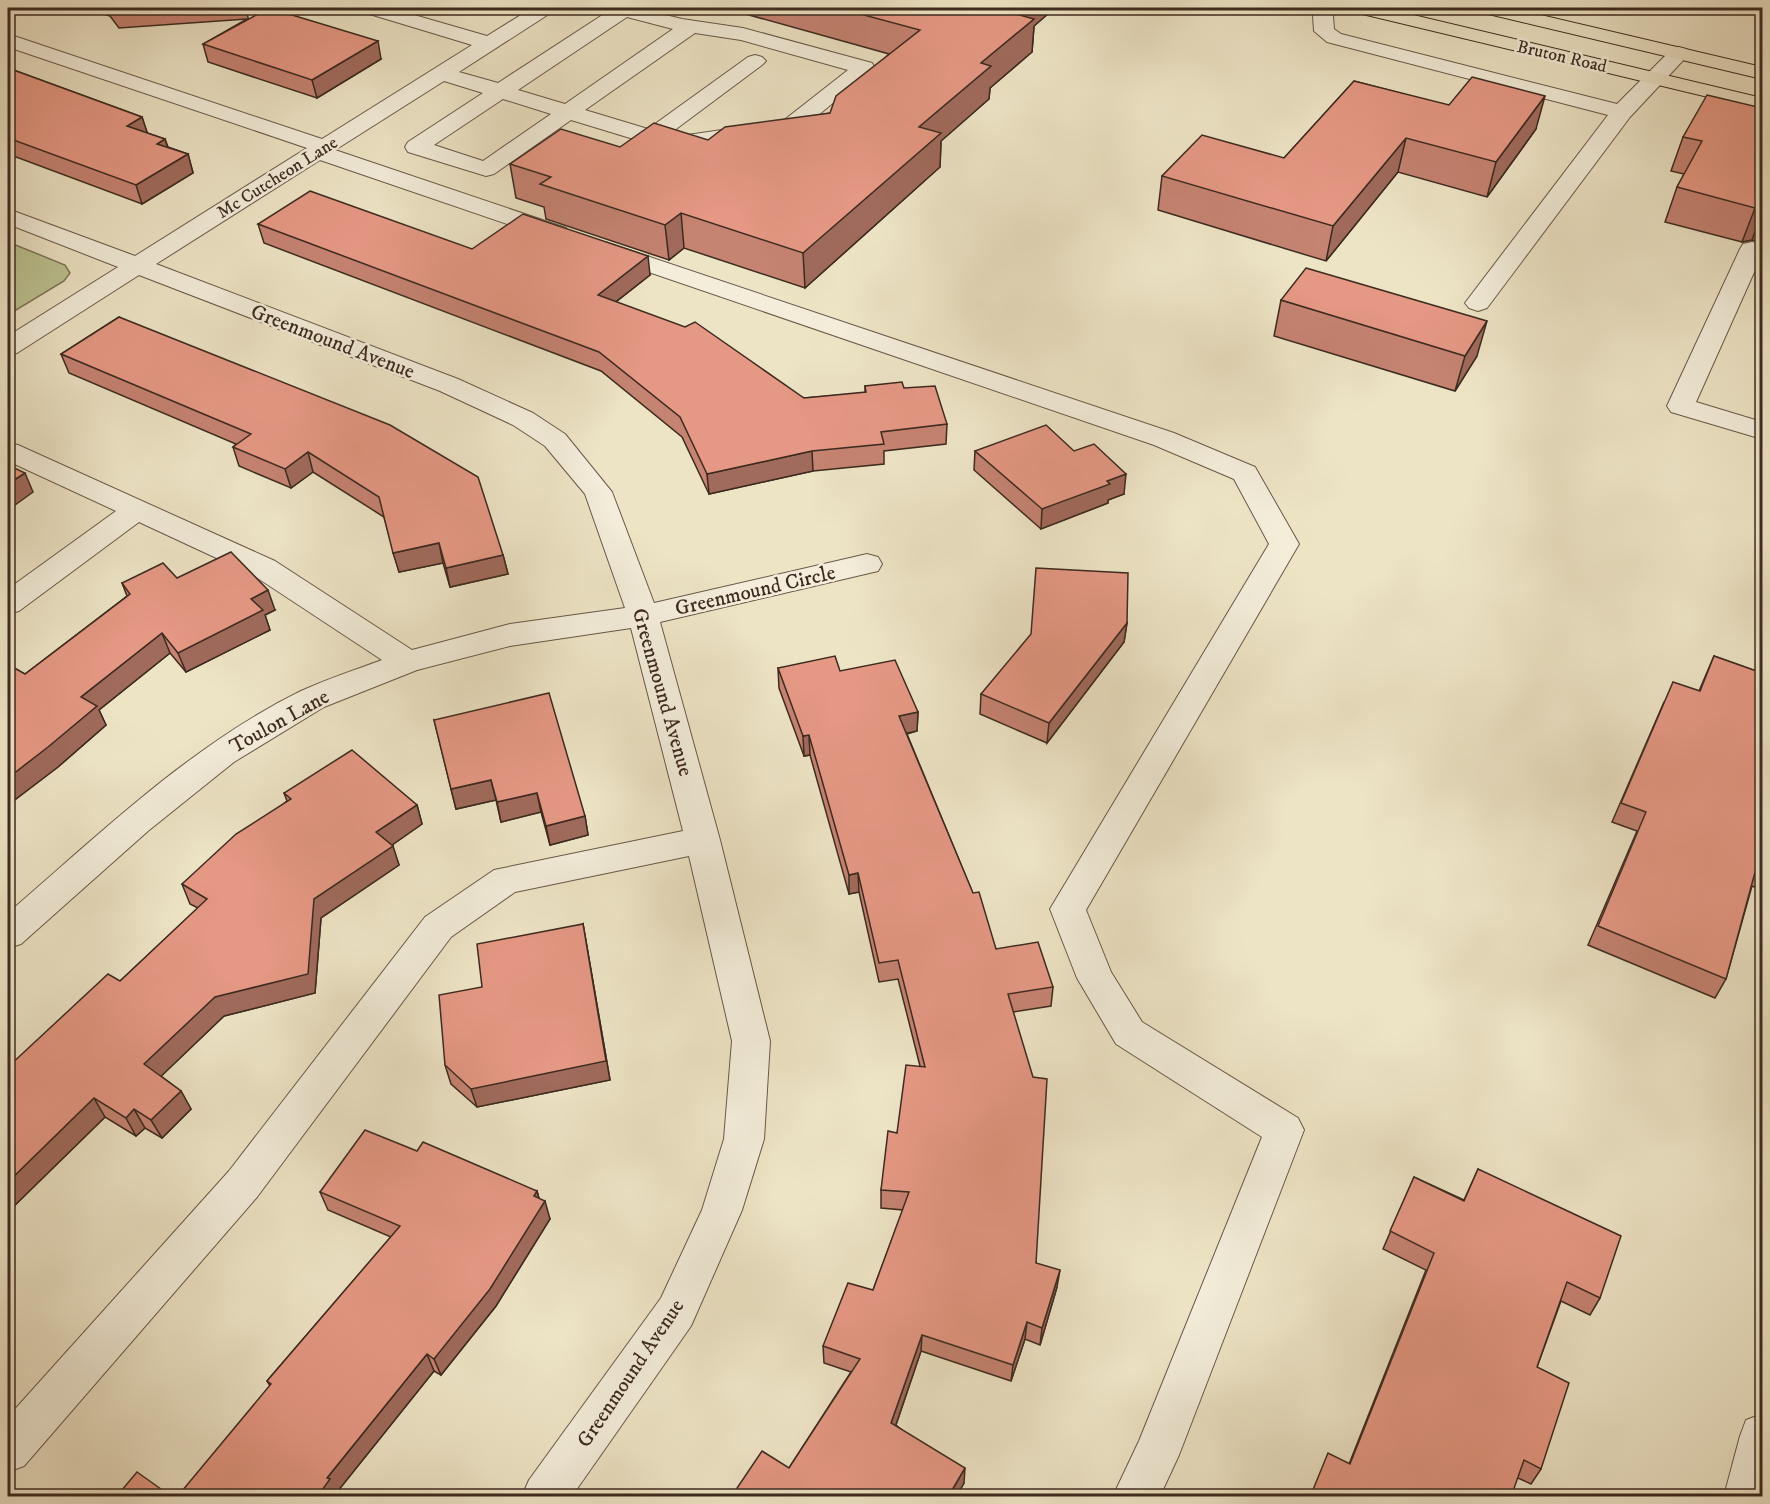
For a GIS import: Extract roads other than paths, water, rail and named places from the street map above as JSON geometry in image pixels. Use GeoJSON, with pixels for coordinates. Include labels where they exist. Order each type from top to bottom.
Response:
{"type":"FeatureCollection","features":[{"type":"Feature","properties":{"kind":"main road","name":"Bruton Road"},"geometry":{"type":"LineString","coordinates":[[1361,8],[1762,104]]}},
{"type":"Feature","properties":{"kind":"main road","name":"Bruton Road"},"geometry":{"type":"LineString","coordinates":[[1487,8],[1762,73]]}},
{"type":"Feature","properties":{"kind":"street"},"geometry":{"type":"LineString","coordinates":[[370,8],[489,43]]}},
{"type":"Feature","properties":{"kind":"street","name":"Mc Cutcheon Lane"},"geometry":{"type":"LineString","coordinates":[[8,347],[546,8]]}},
{"type":"Feature","properties":{"kind":"street"},"geometry":{"type":"LineString","coordinates":[[1330,8],[1323,15],[1324,31],[1334,38],[1622,112]]}},
{"type":"Feature","properties":{"kind":"street"},"geometry":{"type":"LineString","coordinates":[[441,73],[502,92],[570,112],[652,137],[673,144],[790,127],[864,68],[743,34],[690,27],[632,10],[502,92],[416,147],[486,169],[570,112],[690,27]]}},
{"type":"Feature","properties":{"kind":"street"},"geometry":{"type":"LineString","coordinates":[[8,40],[1164,439],[1245,473],[1284,544],[1068,909],[1095,978],[1129,1033],[1284,1130],[1156,1455],[1136,1497]]}},
{"type":"Feature","properties":{"kind":"street"},"geometry":{"type":"LineString","coordinates":[[670,41],[712,50]]}},
{"type":"Feature","properties":{"kind":"street"},"geometry":{"type":"LineString","coordinates":[[1478,303],[1622,112],[1679,53]]}},
{"type":"Feature","properties":{"kind":"street"},"geometry":{"type":"LineString","coordinates":[[652,137],[755,61],[734,54]]}},
{"type":"Feature","properties":{"kind":"street","name":"Greenmound Avenue"},"geometry":{"type":"LineString","coordinates":[[8,216],[135,267],[449,385],[523,419],[555,440],[598,492],[643,616],[704,840],[751,1041],[744,1139],[722,1210],[676,1312],[544,1497]]}},
{"type":"Feature","properties":{"kind":"street"},"geometry":{"type":"LineString","coordinates":[[1762,252],[1752,249],[1680,406],[1762,430]]}},
{"type":"Feature","properties":{"kind":"street"},"geometry":{"type":"LineString","coordinates":[[8,451],[264,568],[408,662]]}},
{"type":"Feature","properties":{"kind":"street"},"geometry":{"type":"LineString","coordinates":[[8,604],[138,509]]}},
{"type":"Feature","properties":{"kind":"street","name":"Greenmound Circle"},"geometry":{"type":"LineString","coordinates":[[643,616],[867,564]]}},
{"type":"Feature","properties":{"kind":"street","name":"Toulon Lane"},"geometry":{"type":"LineString","coordinates":[[8,934],[136,822],[222,753],[313,699],[408,662],[510,635],[643,616]]}},
{"type":"Feature","properties":{"kind":"street"},"geometry":{"type":"LineString","coordinates":[[8,1450],[243,1184],[438,927],[484,893],[506,880],[704,840]]}},
{"type":"Feature","properties":{"kind":"street"},"geometry":{"type":"LineString","coordinates":[[1747,1497],[1762,1436]]}}]}
